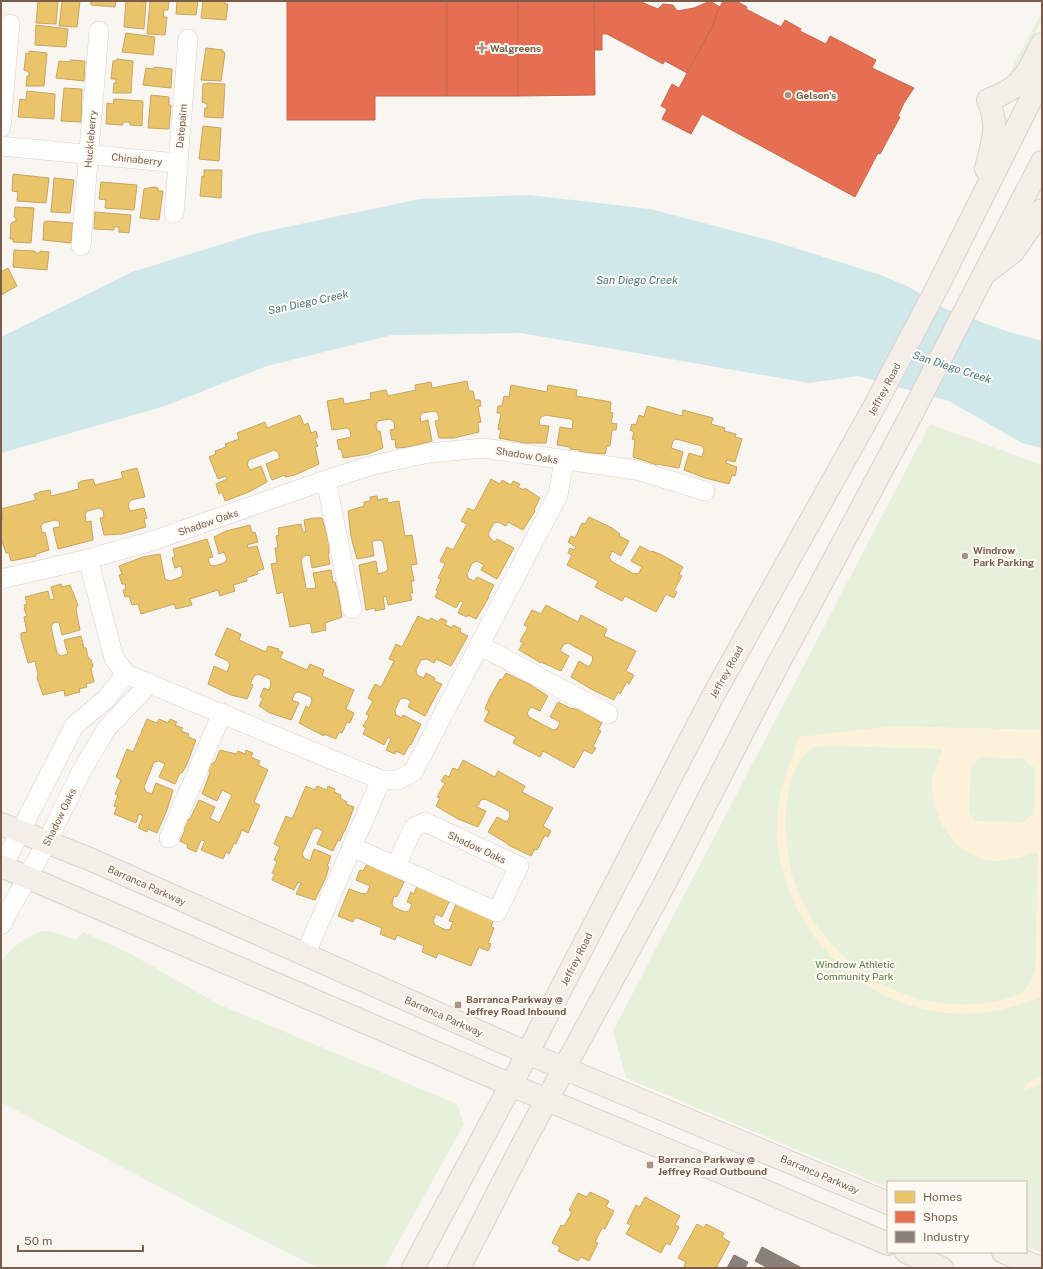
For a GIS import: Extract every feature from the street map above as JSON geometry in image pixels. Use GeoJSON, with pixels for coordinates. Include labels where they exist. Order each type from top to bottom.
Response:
{"type":"FeatureCollection","features":[{"type":"Feature","properties":{"kind":"main road"},"geometry":{"type":"LineString","coordinates":[[978,205],[995,134],[994,114],[988,100],[1007,93],[1019,84],[1029,70],[1042,44]]}},
{"type":"Feature","properties":{"kind":"main road","name":"Jeffrey Road"},"geometry":{"type":"LineString","coordinates":[[413,1268],[511,1085],[681,755],[874,407],[931,299],[1042,77]]}},
{"type":"Feature","properties":{"kind":"main road"},"geometry":{"type":"LineString","coordinates":[[459,1268],[547,1100],[662,889],[767,685],[908,421],[1042,162]]}},
{"type":"Feature","properties":{"kind":"main road"},"geometry":{"type":"LineString","coordinates":[[982,276],[1013,252],[1042,210]]}},
{"type":"Feature","properties":{"kind":"main road","name":"Barranca Parkway"},"geometry":{"type":"LineString","coordinates":[[1,824],[99,863],[527,1053],[887,1203]]}},
{"type":"Feature","properties":{"kind":"main road"},"geometry":{"type":"LineString","coordinates":[[2,867],[511,1085],[723,1173],[887,1244]]}},
{"type":"Feature","properties":{"kind":"main road"},"geometry":{"type":"LineString","coordinates":[[908,1253],[942,1268]]}},
{"type":"Feature","properties":{"kind":"main road"},"geometry":{"type":"LineString","coordinates":[[1005,1253],[1040,1268]]}},
{"type":"Feature","properties":{"kind":"street"},"geometry":{"type":"LineString","coordinates":[[1,127],[10,24]]}},
{"type":"Feature","properties":{"kind":"street","name":"Huckleberry"},"geometry":{"type":"LineString","coordinates":[[81,246],[99,31]]}},
{"type":"Feature","properties":{"kind":"street","name":"Datepalm"},"geometry":{"type":"LineString","coordinates":[[174,213],[188,39]]}},
{"type":"Feature","properties":{"kind":"street","name":"Chinaberry"},"geometry":{"type":"LineString","coordinates":[[1,146],[177,162]]}},
{"type":"Feature","properties":{"kind":"street","name":"Shadow Oaks"},"geometry":{"type":"LineString","coordinates":[[1,579],[88,559],[159,539],[373,465],[429,453],[482,448],[564,461],[636,470],[705,491]]}},
{"type":"Feature","properties":{"kind":"street","name":"Shadow Oaks"},"geometry":{"type":"LineString","coordinates":[[126,674],[381,780],[398,780],[413,772],[558,495],[564,461]]}},
{"type":"Feature","properties":{"kind":"street"},"geometry":{"type":"LineString","coordinates":[[326,480],[352,609]]}},
{"type":"Feature","properties":{"kind":"street"},"geometry":{"type":"LineString","coordinates":[[2,867],[74,726],[106,699],[126,674],[114,658],[88,559]]}},
{"type":"Feature","properties":{"kind":"street"},"geometry":{"type":"LineString","coordinates":[[479,644],[608,714]]}},
{"type":"Feature","properties":{"kind":"street","name":"Shadow Oaks"},"geometry":{"type":"LineString","coordinates":[[1,926],[47,842],[82,770],[107,728],[150,683]]}},
{"type":"Feature","properties":{"kind":"street"},"geometry":{"type":"LineString","coordinates":[[169,838],[222,713]]}},
{"type":"Feature","properties":{"kind":"street"},"geometry":{"type":"LineString","coordinates":[[305,955],[381,780]]}},
{"type":"Feature","properties":{"kind":"street","name":"Shadow Oaks"},"geometry":{"type":"LineString","coordinates":[[352,847],[497,912],[519,866],[425,822],[413,828],[396,866]]}},
{"type":"Feature","properties":{"kind":"green space"},"geometry":{"type":"Polygon","coordinates":[[[1042,12],[1042,20],[1012,78],[1008,76],[1042,12]]]}},
{"type":"Feature","properties":{"kind":"green space","name":"Windrow Athletic Community Park"},"geometry":{"type":"Polygon","coordinates":[[[930,424],[1042,465],[1042,1253],[1027,1246],[1027,1181],[887,1181],[887,1188],[626,1078],[613,1031],[930,424]]]}},
{"type":"Feature","properties":{"kind":"green space"},"geometry":{"type":"Polygon","coordinates":[[[42,931],[53,932],[77,940],[83,932],[131,954],[218,1004],[457,1104],[464,1124],[384,1268],[319,1268],[212,1215],[1,1102],[1,963],[18,944],[30,936],[42,931]]]}},
{"type":"Feature","properties":{"kind":"sand"},"geometry":{"type":"Polygon","coordinates":[[[893,726],[1042,730],[1042,997],[1015,1006],[988,1012],[960,1014],[932,1011],[900,1002],[870,988],[843,968],[820,945],[802,917],[788,887],[779,855],[777,822],[779,801],[799,737],[893,726]],[[830,746],[813,747],[800,761],[791,782],[786,812],[786,832],[795,883],[811,916],[828,940],[850,962],[874,979],[901,993],[929,1001],[959,1005],[990,1002],[1005,999],[1022,992],[1031,981],[1035,966],[1038,853],[1002,861],[983,859],[970,854],[950,837],[942,826],[933,800],[932,782],[937,763],[943,749],[830,746]],[[980,757],[975,764],[971,766],[969,813],[977,821],[1024,822],[1030,816],[1034,815],[1035,768],[1027,763],[1026,759],[980,757]]]}},
{"type":"Feature","properties":{"kind":"sand"},"geometry":{"type":"Polygon","coordinates":[[[1042,1076],[1042,1083],[1024,1091],[1027,1083],[1042,1076]]]}},
{"type":"Feature","properties":{"kind":"water","name":"San Diego Creek"},"geometry":{"type":"Polygon","coordinates":[[[529,195],[650,209],[776,242],[881,275],[909,287],[946,309],[1006,331],[1042,341],[1042,448],[1022,443],[949,401],[858,376],[809,383],[521,333],[392,335],[267,366],[165,406],[1,453],[1,337],[132,272],[258,233],[420,199],[529,195]]]}},
{"type":"Feature","properties":{"kind":"building: Homes"},"geometry":{"type":"Polygon","coordinates":[[[38,1],[58,1],[56,24],[36,23],[38,1]]]}},
{"type":"Feature","properties":{"kind":"building: Homes"},"geometry":{"type":"Polygon","coordinates":[[[62,1],[80,1],[77,27],[59,26],[62,1]]]}},
{"type":"Feature","properties":{"kind":"building: Homes"},"geometry":{"type":"Polygon","coordinates":[[[91,1],[116,1],[115,7],[91,5],[91,1]]]}},
{"type":"Feature","properties":{"kind":"building: Homes"},"geometry":{"type":"Polygon","coordinates":[[[126,1],[146,2],[144,29],[124,27],[126,1]]]}},
{"type":"Feature","properties":{"kind":"building: Homes"},"geometry":{"type":"Polygon","coordinates":[[[150,1],[169,1],[168,10],[164,10],[163,17],[167,17],[165,35],[147,34],[150,1]]]}},
{"type":"Feature","properties":{"kind":"building: Homes"},"geometry":{"type":"Polygon","coordinates":[[[177,1],[198,1],[196,15],[176,14],[177,1]]]}},
{"type":"Feature","properties":{"kind":"building: Homes"},"geometry":{"type":"Polygon","coordinates":[[[203,1],[225,1],[225,4],[228,4],[226,20],[201,18],[203,1]]]}},
{"type":"Feature","properties":{"kind":"building: Homes"},"geometry":{"type":"Polygon","coordinates":[[[36,25],[68,29],[66,47],[35,45],[36,25]]]}},
{"type":"Feature","properties":{"kind":"building: Homes"},"geometry":{"type":"Polygon","coordinates":[[[126,33],[155,37],[153,55],[122,52],[126,33]]]}},
{"type":"Feature","properties":{"kind":"building: Homes"},"geometry":{"type":"Polygon","coordinates":[[[206,48],[223,50],[225,53],[221,81],[201,80],[206,48]]]}},
{"type":"Feature","properties":{"kind":"building: Homes"},"geometry":{"type":"Polygon","coordinates":[[[29,51],[47,53],[44,86],[26,86],[29,72],[24,70],[26,53],[29,54],[29,51]]]}},
{"type":"Feature","properties":{"kind":"building: Homes"},"geometry":{"type":"Polygon","coordinates":[[[117,59],[133,61],[131,93],[113,93],[116,79],[111,79],[113,61],[116,61],[117,59]]]}},
{"type":"Feature","properties":{"kind":"building: Homes"},"geometry":{"type":"Polygon","coordinates":[[[70,60],[85,61],[84,81],[56,78],[59,61],[70,62],[70,60]]]}},
{"type":"Feature","properties":{"kind":"building: Homes"},"geometry":{"type":"Polygon","coordinates":[[[154,67],[172,69],[171,88],[143,85],[146,68],[154,69],[154,67]]]}},
{"type":"Feature","properties":{"kind":"building: Homes"},"geometry":{"type":"Polygon","coordinates":[[[203,84],[225,84],[223,118],[204,117],[207,104],[202,102],[203,84]]]}},
{"type":"Feature","properties":{"kind":"building: Homes"},"geometry":{"type":"Polygon","coordinates":[[[64,88],[82,89],[81,122],[61,121],[64,88]]]}},
{"type":"Feature","properties":{"kind":"building: Homes"},"geometry":{"type":"Polygon","coordinates":[[[27,91],[55,94],[54,119],[18,117],[20,99],[26,100],[27,91]]]}},
{"type":"Feature","properties":{"kind":"building: Homes"},"geometry":{"type":"Polygon","coordinates":[[[151,95],[169,97],[169,105],[171,105],[169,129],[148,128],[151,95]]]}},
{"type":"Feature","properties":{"kind":"building: Homes"},"geometry":{"type":"Polygon","coordinates":[[[114,99],[143,101],[142,126],[130,125],[130,122],[123,122],[123,125],[106,124],[107,103],[113,104],[114,99]]]}},
{"type":"Feature","properties":{"kind":"building: Homes"},"geometry":{"type":"Polygon","coordinates":[[[203,126],[221,128],[219,161],[199,159],[203,126]]]}},
{"type":"Feature","properties":{"kind":"building: Homes"},"geometry":{"type":"Polygon","coordinates":[[[204,170],[222,170],[221,198],[200,196],[204,170]]]}},
{"type":"Feature","properties":{"kind":"building: Homes"},"geometry":{"type":"Polygon","coordinates":[[[13,174],[49,178],[46,203],[17,201],[18,192],[12,191],[13,174]]]}},
{"type":"Feature","properties":{"kind":"building: Homes"},"geometry":{"type":"Polygon","coordinates":[[[54,178],[74,180],[70,213],[51,212],[54,178]]]}},
{"type":"Feature","properties":{"kind":"building: Homes"},"geometry":{"type":"Polygon","coordinates":[[[101,182],[137,185],[134,210],[105,208],[106,200],[99,199],[101,182]]]}},
{"type":"Feature","properties":{"kind":"building: Homes"},"geometry":{"type":"Polygon","coordinates":[[[154,187],[158,188],[158,191],[163,191],[159,220],[140,218],[144,189],[154,187]]]}},
{"type":"Feature","properties":{"kind":"building: Homes"},"geometry":{"type":"Polygon","coordinates":[[[15,207],[34,208],[31,243],[13,242],[13,239],[10,239],[11,223],[16,221],[16,218],[14,217],[15,207]]]}},
{"type":"Feature","properties":{"kind":"building: Homes"},"geometry":{"type":"Polygon","coordinates":[[[95,212],[131,215],[129,233],[119,232],[119,227],[114,227],[114,230],[94,229],[95,212]]]}},
{"type":"Feature","properties":{"kind":"building: Homes"},"geometry":{"type":"Polygon","coordinates":[[[44,222],[73,223],[71,243],[43,240],[44,222]]]}},
{"type":"Feature","properties":{"kind":"building: Homes"},"geometry":{"type":"Polygon","coordinates":[[[14,250],[35,251],[35,253],[40,253],[40,251],[49,252],[47,270],[13,267],[14,250]]]}},
{"type":"Feature","properties":{"kind":"building: Homes"},"geometry":{"type":"Polygon","coordinates":[[[8,268],[17,286],[1,295],[1,272],[8,268]]]}},
{"type":"Feature","properties":{"kind":"building: Homes"},"geometry":{"type":"Polygon","coordinates":[[[467,381],[469,391],[473,391],[475,400],[480,400],[481,406],[478,407],[481,422],[478,423],[479,432],[454,438],[439,438],[435,421],[439,420],[438,414],[435,411],[422,413],[420,417],[421,422],[428,420],[432,441],[409,447],[396,448],[395,439],[392,440],[390,430],[395,429],[394,422],[390,419],[378,421],[376,425],[377,431],[380,431],[383,448],[368,454],[343,458],[341,449],[339,450],[337,440],[351,437],[350,430],[347,428],[332,430],[327,401],[343,398],[344,404],[371,399],[370,393],[386,390],[388,396],[416,390],[415,385],[431,382],[432,388],[467,381]]]}},
{"type":"Feature","properties":{"kind":"building: Homes"},"geometry":{"type":"Polygon","coordinates":[[[511,385],[547,392],[548,385],[577,390],[576,396],[611,402],[610,412],[613,413],[611,423],[617,424],[616,430],[612,430],[610,446],[607,446],[605,454],[580,452],[580,450],[557,445],[560,427],[572,429],[573,422],[571,419],[545,415],[540,418],[539,425],[549,426],[546,443],[525,443],[499,438],[501,430],[498,429],[501,413],[497,413],[498,406],[502,406],[504,396],[509,397],[511,385]]]}},
{"type":"Feature","properties":{"kind":"building: Homes"},"geometry":{"type":"Polygon","coordinates":[[[647,406],[682,416],[683,410],[713,418],[711,424],[725,428],[724,431],[736,434],[735,437],[742,439],[735,462],[727,460],[726,463],[737,467],[735,476],[732,475],[729,484],[705,478],[684,470],[689,453],[702,457],[704,450],[702,446],[676,439],[673,441],[671,448],[683,452],[679,468],[657,465],[633,457],[635,440],[632,439],[634,432],[630,430],[632,424],[636,425],[639,415],[644,417],[647,406]]]}},
{"type":"Feature","properties":{"kind":"building: Homes"},"geometry":{"type":"Polygon","coordinates":[[[300,415],[304,425],[308,423],[311,433],[316,431],[318,437],[315,439],[318,446],[315,447],[319,464],[295,475],[285,477],[285,475],[272,480],[266,464],[280,458],[278,452],[274,450],[249,460],[247,464],[250,470],[261,466],[267,482],[249,492],[225,501],[222,492],[219,494],[216,484],[227,479],[226,476],[218,479],[209,457],[216,454],[215,451],[226,447],[225,444],[239,439],[237,433],[265,422],[267,428],[300,415]]]}},
{"type":"Feature","properties":{"kind":"building: Homes"},"geometry":{"type":"Polygon","coordinates":[[[137,468],[145,497],[131,500],[128,504],[130,511],[144,508],[147,518],[144,519],[146,527],[122,534],[104,535],[100,518],[104,517],[103,510],[99,508],[87,511],[85,515],[86,522],[91,521],[93,540],[58,549],[53,528],[60,527],[59,521],[55,520],[43,523],[41,526],[42,533],[45,532],[49,550],[36,554],[36,556],[11,561],[9,553],[6,553],[1,538],[1,520],[3,519],[1,509],[36,500],[34,494],[39,492],[50,490],[51,496],[79,489],[78,483],[82,481],[93,479],[95,485],[123,478],[121,472],[137,468]]]}},
{"type":"Feature","properties":{"kind":"building: Homes"},"geometry":{"type":"Polygon","coordinates":[[[491,479],[500,484],[502,480],[511,485],[513,481],[520,484],[518,487],[524,490],[525,488],[540,498],[534,510],[535,511],[523,530],[508,522],[506,526],[498,522],[494,523],[488,534],[495,542],[497,539],[514,548],[497,579],[481,570],[484,565],[477,561],[472,563],[467,574],[468,578],[474,581],[477,577],[494,585],[476,619],[468,615],[467,617],[458,613],[463,602],[460,601],[456,608],[435,597],[438,591],[436,590],[441,579],[438,578],[445,564],[440,561],[447,547],[453,550],[467,524],[461,521],[468,508],[474,511],[491,479]]]}},
{"type":"Feature","properties":{"kind":"building: Homes"},"geometry":{"type":"Polygon","coordinates":[[[377,496],[378,500],[387,498],[388,503],[399,501],[405,536],[412,535],[417,564],[411,565],[414,581],[411,581],[413,593],[410,593],[412,600],[388,605],[386,596],[383,597],[385,609],[375,611],[375,608],[366,610],[359,565],[376,561],[378,574],[385,572],[388,569],[383,542],[380,540],[372,541],[374,556],[357,559],[351,537],[348,511],[364,506],[364,502],[370,501],[370,497],[377,496]]]}},
{"type":"Feature","properties":{"kind":"building: Homes"},"geometry":{"type":"Polygon","coordinates":[[[589,517],[612,528],[620,534],[619,536],[629,541],[621,556],[612,551],[609,557],[611,561],[634,574],[639,573],[642,567],[631,561],[640,546],[651,552],[652,551],[662,555],[683,567],[679,574],[682,576],[674,590],[677,592],[674,598],[666,594],[656,612],[625,596],[622,601],[595,587],[598,581],[567,565],[572,555],[568,553],[570,548],[574,550],[576,547],[568,542],[571,536],[575,538],[582,523],[585,524],[589,517]]]}},
{"type":"Feature","properties":{"kind":"building: Homes"},"geometry":{"type":"Polygon","coordinates":[[[322,518],[329,543],[328,554],[330,564],[312,568],[310,555],[304,556],[301,560],[306,588],[316,588],[313,573],[331,570],[333,582],[335,582],[338,592],[342,617],[325,623],[326,630],[312,633],[310,623],[290,627],[283,592],[277,594],[271,564],[277,563],[275,548],[278,547],[276,536],[279,535],[278,528],[301,524],[303,532],[306,532],[304,520],[322,518]]]}},
{"type":"Feature","properties":{"kind":"building: Homes"},"geometry":{"type":"Polygon","coordinates":[[[250,525],[252,533],[255,532],[258,542],[247,545],[248,548],[257,546],[264,569],[257,571],[258,574],[246,578],[247,581],[233,585],[235,591],[220,596],[218,590],[190,599],[192,605],[176,609],[174,604],[141,614],[138,604],[132,605],[129,596],[125,597],[123,590],[126,589],[125,584],[122,584],[119,575],[122,574],[119,566],[143,557],[160,554],[165,579],[170,581],[181,577],[183,573],[181,566],[175,568],[172,558],[175,557],[173,549],[207,539],[213,557],[208,558],[210,565],[214,566],[224,563],[227,559],[224,552],[219,554],[214,537],[226,531],[250,525]]]}},
{"type":"Feature","properties":{"kind":"building: Homes"},"geometry":{"type":"Polygon","coordinates":[[[61,584],[62,587],[70,585],[78,605],[76,609],[80,630],[62,635],[59,622],[53,623],[51,627],[57,653],[61,656],[68,654],[64,640],[81,636],[84,648],[86,648],[88,657],[93,666],[91,669],[94,682],[86,684],[87,687],[79,689],[80,692],[65,696],[64,690],[43,695],[37,678],[38,674],[35,661],[28,663],[21,638],[21,633],[27,632],[24,617],[27,616],[24,609],[24,605],[27,604],[25,597],[48,591],[50,600],[54,599],[51,587],[61,584]]]}},
{"type":"Feature","properties":{"kind":"building: Homes"},"geometry":{"type":"Polygon","coordinates":[[[546,605],[578,622],[581,615],[607,629],[604,636],[636,651],[626,671],[634,675],[629,684],[627,682],[620,694],[618,692],[614,700],[571,677],[579,661],[589,667],[593,660],[592,656],[568,643],[564,644],[560,651],[569,656],[561,671],[541,663],[519,650],[523,643],[520,641],[528,627],[524,625],[532,610],[541,614],[546,605]]]}},
{"type":"Feature","properties":{"kind":"building: Homes"},"geometry":{"type":"Polygon","coordinates":[[[418,616],[429,621],[431,618],[438,622],[441,618],[447,621],[445,624],[452,628],[453,625],[461,629],[460,632],[468,636],[451,666],[436,659],[434,663],[427,659],[421,660],[416,670],[417,675],[424,678],[426,673],[435,678],[434,681],[442,684],[425,716],[408,707],[411,701],[405,698],[400,699],[395,710],[396,715],[402,718],[403,715],[421,724],[411,745],[410,744],[404,755],[396,751],[395,754],[386,750],[391,739],[388,737],[384,745],[363,734],[366,728],[363,726],[369,716],[366,714],[373,701],[368,698],[375,684],[381,687],[394,661],[389,659],[396,644],[402,647],[418,616]]]}},
{"type":"Feature","properties":{"kind":"building: Homes"},"geometry":{"type":"Polygon","coordinates":[[[227,628],[241,634],[239,640],[266,652],[268,646],[279,649],[278,651],[283,652],[280,658],[307,670],[310,664],[324,670],[322,676],[354,690],[346,709],[354,713],[350,723],[347,722],[342,733],[339,732],[336,739],[324,734],[324,736],[299,723],[306,706],[309,708],[312,701],[311,697],[299,692],[295,693],[292,700],[299,703],[291,720],[270,713],[259,706],[263,698],[260,697],[264,688],[269,690],[271,684],[270,679],[258,674],[254,676],[250,684],[253,685],[247,699],[231,695],[208,684],[214,666],[227,672],[230,665],[228,661],[215,655],[227,628]]]}},
{"type":"Feature","properties":{"kind":"building: Homes"},"geometry":{"type":"Polygon","coordinates":[[[506,673],[529,684],[548,696],[540,711],[531,707],[527,713],[529,717],[553,730],[557,729],[560,722],[550,717],[558,702],[570,708],[580,710],[602,723],[598,730],[601,731],[593,746],[596,748],[592,754],[584,750],[574,768],[543,751],[540,757],[513,743],[516,737],[484,721],[489,711],[485,709],[489,699],[500,679],[502,680],[506,673]]]}},
{"type":"Feature","properties":{"kind":"building: Homes"},"geometry":{"type":"Polygon","coordinates":[[[147,719],[157,723],[159,719],[168,723],[170,719],[177,722],[175,725],[183,728],[181,731],[189,734],[188,737],[196,740],[187,764],[182,773],[180,773],[175,784],[159,777],[165,764],[159,761],[154,762],[144,787],[146,792],[152,794],[156,783],[173,790],[167,810],[157,833],[148,829],[147,832],[138,828],[143,816],[139,814],[136,823],[114,814],[117,807],[114,806],[118,795],[115,794],[121,780],[116,777],[127,749],[133,752],[147,719]]]}},
{"type":"Feature","properties":{"kind":"building: Homes"},"geometry":{"type":"Polygon","coordinates":[[[220,750],[236,754],[238,751],[245,754],[246,750],[253,753],[251,757],[260,761],[258,765],[268,770],[254,802],[260,805],[248,833],[242,830],[236,844],[234,843],[229,854],[226,852],[223,859],[201,850],[205,841],[201,840],[196,852],[187,848],[188,845],[180,841],[185,830],[184,826],[186,820],[190,819],[199,800],[215,807],[210,818],[219,823],[232,795],[222,790],[217,801],[202,794],[210,773],[208,769],[211,764],[215,762],[220,750]]]}},
{"type":"Feature","properties":{"kind":"building: Homes"},"geometry":{"type":"Polygon","coordinates":[[[463,760],[495,777],[498,771],[525,786],[522,792],[553,808],[543,826],[551,831],[548,837],[545,835],[537,850],[535,849],[531,856],[508,845],[488,832],[497,817],[507,822],[510,816],[509,811],[485,799],[481,800],[477,807],[486,811],[478,827],[458,819],[436,806],[440,798],[437,797],[445,783],[441,781],[445,775],[449,777],[453,768],[458,770],[463,760]]]}},
{"type":"Feature","properties":{"kind":"building: Homes"},"geometry":{"type":"Polygon","coordinates":[[[306,786],[315,790],[317,786],[327,790],[328,786],[335,789],[334,792],[341,795],[340,798],[347,802],[346,804],[354,807],[345,831],[340,841],[338,840],[333,851],[317,844],[323,831],[317,828],[313,829],[302,854],[304,858],[310,861],[314,849],[331,856],[327,866],[329,867],[326,877],[315,900],[296,894],[301,883],[298,882],[294,890],[272,880],[275,874],[272,873],[277,862],[274,860],[280,847],[274,844],[286,816],[292,819],[306,786]]]}},
{"type":"Feature","properties":{"kind":"building: Homes"},"geometry":{"type":"Polygon","coordinates":[[[367,864],[390,873],[404,882],[397,897],[394,896],[392,903],[393,907],[405,912],[409,911],[412,904],[407,902],[411,892],[414,894],[417,886],[450,900],[442,917],[436,914],[433,921],[435,925],[446,930],[450,929],[453,922],[449,921],[456,904],[494,919],[491,927],[494,928],[488,943],[491,944],[488,951],[479,947],[471,966],[438,953],[436,958],[422,952],[424,946],[397,935],[395,940],[380,934],[382,928],[355,917],[353,922],[338,916],[349,889],[363,894],[367,893],[370,886],[356,880],[360,870],[363,871],[367,864]]]}},
{"type":"Feature","properties":{"kind":"building: Homes"},"geometry":{"type":"Polygon","coordinates":[[[590,1192],[609,1201],[606,1207],[614,1211],[605,1229],[602,1228],[595,1242],[598,1243],[589,1261],[581,1257],[578,1261],[558,1251],[560,1247],[552,1243],[561,1225],[564,1226],[572,1212],[569,1210],[578,1193],[587,1197],[590,1192]]]}},
{"type":"Feature","properties":{"kind":"building: Homes"},"geometry":{"type":"Polygon","coordinates":[[[645,1197],[680,1216],[675,1225],[679,1227],[670,1245],[666,1243],[661,1253],[626,1234],[631,1225],[627,1223],[636,1205],[640,1207],[645,1197]]]}},
{"type":"Feature","properties":{"kind":"building: Homes"},"geometry":{"type":"Polygon","coordinates":[[[697,1224],[704,1228],[706,1224],[724,1233],[722,1237],[730,1242],[716,1268],[687,1268],[684,1266],[686,1262],[678,1258],[697,1224]]]}},
{"type":"Feature","properties":{"kind":"building: Shops"},"geometry":{"type":"Polygon","coordinates":[[[287,1],[447,1],[447,96],[375,96],[375,120],[287,120],[287,1]]]}},
{"type":"Feature","properties":{"kind":"building: Shops","name":"Walgreens"},"geometry":{"type":"Polygon","coordinates":[[[447,1],[518,1],[518,96],[447,96],[447,1]]]}},
{"type":"Feature","properties":{"kind":"building: Shops"},"geometry":{"type":"Polygon","coordinates":[[[518,1],[594,1],[595,95],[518,96],[518,1]]]}},
{"type":"Feature","properties":{"kind":"building: Shops"},"geometry":{"type":"Polygon","coordinates":[[[594,1],[639,1],[658,9],[663,4],[673,5],[677,11],[694,8],[710,1],[720,7],[715,17],[717,18],[687,73],[665,61],[663,64],[607,34],[602,34],[602,50],[595,50],[594,1]]]}},
{"type":"Feature","properties":{"kind":"building: Shops","name":"Gelson's"},"geometry":{"type":"Polygon","coordinates":[[[723,1],[736,1],[747,7],[746,9],[781,27],[785,20],[801,29],[800,31],[826,44],[830,36],[876,60],[872,68],[914,88],[904,103],[898,116],[900,117],[880,154],[878,153],[855,197],[702,114],[691,134],[662,119],[667,109],[661,106],[672,84],[679,88],[717,18],[715,17],[723,1]]]}},
{"type":"Feature","properties":{"kind":"building: Industry"},"geometry":{"type":"Polygon","coordinates":[[[762,1247],[802,1268],[768,1268],[755,1261],[762,1247]]]}},
{"type":"Feature","properties":{"kind":"building: Industry"},"geometry":{"type":"Polygon","coordinates":[[[734,1255],[748,1262],[745,1268],[727,1268],[734,1255]]]}},
{"type":"Feature","properties":{"kind":"place","name":"Walgreens"},"geometry":{"type":"Point","coordinates":[482,48]}},
{"type":"Feature","properties":{"kind":"place","name":"Gelson's"},"geometry":{"type":"Point","coordinates":[788,95]}},
{"type":"Feature","properties":{"kind":"place","name":"Windrow Park Parking"},"geometry":{"type":"Point","coordinates":[965,556]}},
{"type":"Feature","properties":{"kind":"place","name":"Barranca Parkway @ Jeffrey Road Inbound"},"geometry":{"type":"Point","coordinates":[458,1005]}},
{"type":"Feature","properties":{"kind":"place","name":"Barranca Parkway @ Jeffrey Road Outbound"},"geometry":{"type":"Point","coordinates":[650,1165]}}]}
